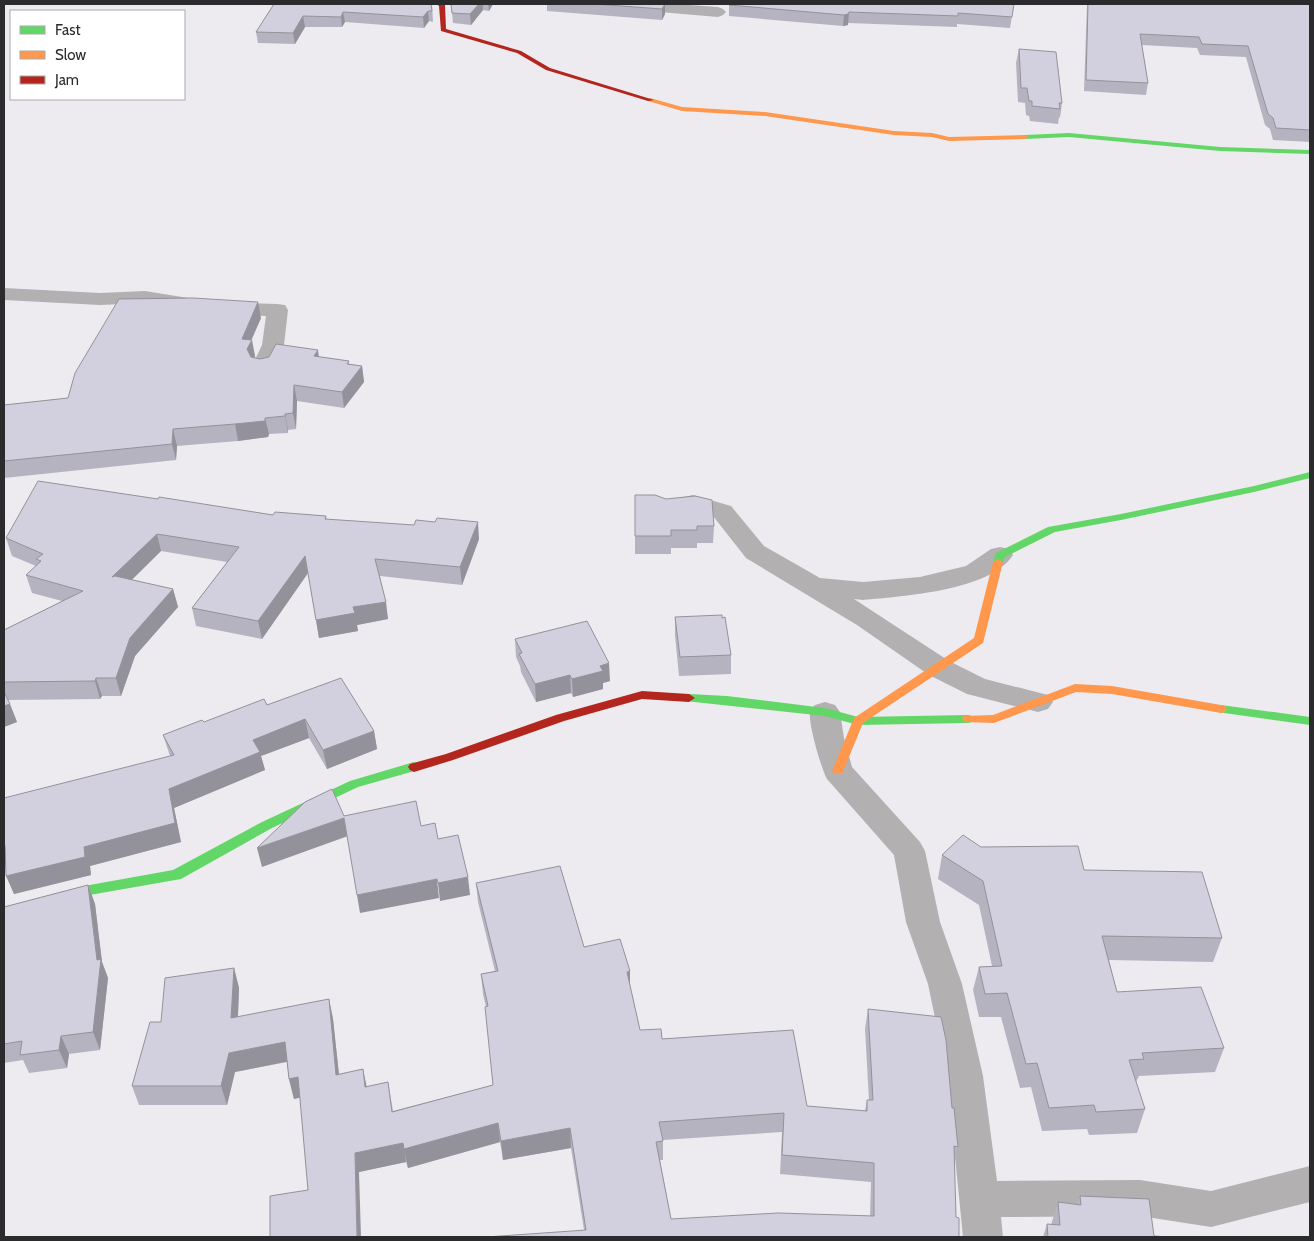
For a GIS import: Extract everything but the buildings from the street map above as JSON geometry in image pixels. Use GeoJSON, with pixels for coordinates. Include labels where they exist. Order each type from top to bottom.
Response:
{"type":"FeatureCollection","features":[{"type":"Feature","properties":{"kind":"street"},"geometry":{"type":"LineString","coordinates":[[422,4],[432,4]]}},
{"type":"Feature","properties":{"kind":"street"},"geometry":{"type":"LineString","coordinates":[[440,4],[442,5],[443,30],[519,52],[548,69],[682,108],[765,114],[894,133],[932,135],[949,139],[969,140],[1070,135],[1220,149],[1310,152]]}},
{"type":"Feature","properties":{"kind":"street"},"geometry":{"type":"LineString","coordinates":[[625,4],[718,12]]}},
{"type":"Feature","properties":{"kind":"street"},"geometry":{"type":"LineString","coordinates":[[4,294],[100,299],[145,297],[213,308],[277,310],[273,345],[263,366]]}},
{"type":"Feature","properties":{"kind":"street"},"geometry":{"type":"LineString","coordinates":[[813,585],[863,591],[920,586],[975,572],[1000,555],[1052,529],[1168,507],[1310,475]]}},
{"type":"Feature","properties":{"kind":"street"},"geometry":{"type":"LineString","coordinates":[[666,507],[693,503],[722,511],[755,552],[813,585],[940,668],[977,687],[1038,702]]}},
{"type":"Feature","properties":{"kind":"street"},"geometry":{"type":"LineString","coordinates":[[838,771],[858,721],[980,640],[1000,555]]}},
{"type":"Feature","properties":{"kind":"street"},"geometry":{"type":"LineString","coordinates":[[4,912],[84,891],[176,875],[267,825],[354,784],[448,757],[560,718],[642,695],[727,700],[825,712],[858,721],[994,719],[1075,688],[1112,690],[1229,710],[1310,721]]}},
{"type":"Feature","properties":{"kind":"street"},"geometry":{"type":"LineString","coordinates":[[825,712],[829,738],[838,771],[909,851],[923,922],[945,984],[965,1076],[983,1237]]}},
{"type":"Feature","properties":{"kind":"street"},"geometry":{"type":"LineString","coordinates":[[980,1200],[1012,1198],[1140,1198],[1210,1209],[1310,1184]]}},
{"type":"Feature","properties":{"kind":"traffic: fast"},"geometry":{"type":"LineString","coordinates":[[1025,137],[1069,135],[1220,149],[1310,152]]}},
{"type":"Feature","properties":{"kind":"traffic: fast"},"geometry":{"type":"LineString","coordinates":[[998,562],[1000,555],[1052,529],[1121,517],[1254,489],[1310,475]]}},
{"type":"Feature","properties":{"kind":"traffic: fast"},"geometry":{"type":"LineString","coordinates":[[689,698],[727,700],[825,712],[858,721],[968,719]]}},
{"type":"Feature","properties":{"kind":"traffic: fast"},"geometry":{"type":"LineString","coordinates":[[1221,709],[1310,721]]}},
{"type":"Feature","properties":{"kind":"traffic: fast"},"geometry":{"type":"LineString","coordinates":[[4,912],[84,891],[176,875],[267,825],[354,784],[414,767]]}},
{"type":"Feature","properties":{"kind":"traffic: slow"},"geometry":{"type":"LineString","coordinates":[[650,100],[682,109],[765,114],[894,133],[932,135],[949,139],[1025,137]]}},
{"type":"Feature","properties":{"kind":"traffic: slow"},"geometry":{"type":"LineString","coordinates":[[838,771],[858,721],[979,640],[998,562]]}},
{"type":"Feature","properties":{"kind":"traffic: slow"},"geometry":{"type":"LineString","coordinates":[[968,719],[994,719],[1075,688],[1112,690],[1221,709]]}},
{"type":"Feature","properties":{"kind":"traffic: jam"},"geometry":{"type":"LineString","coordinates":[[440,4],[442,5],[443,30],[519,52],[548,69],[650,100]]}},
{"type":"Feature","properties":{"kind":"traffic: jam"},"geometry":{"type":"LineString","coordinates":[[414,767],[449,757],[560,718],[642,695],[689,698]]}}]}
